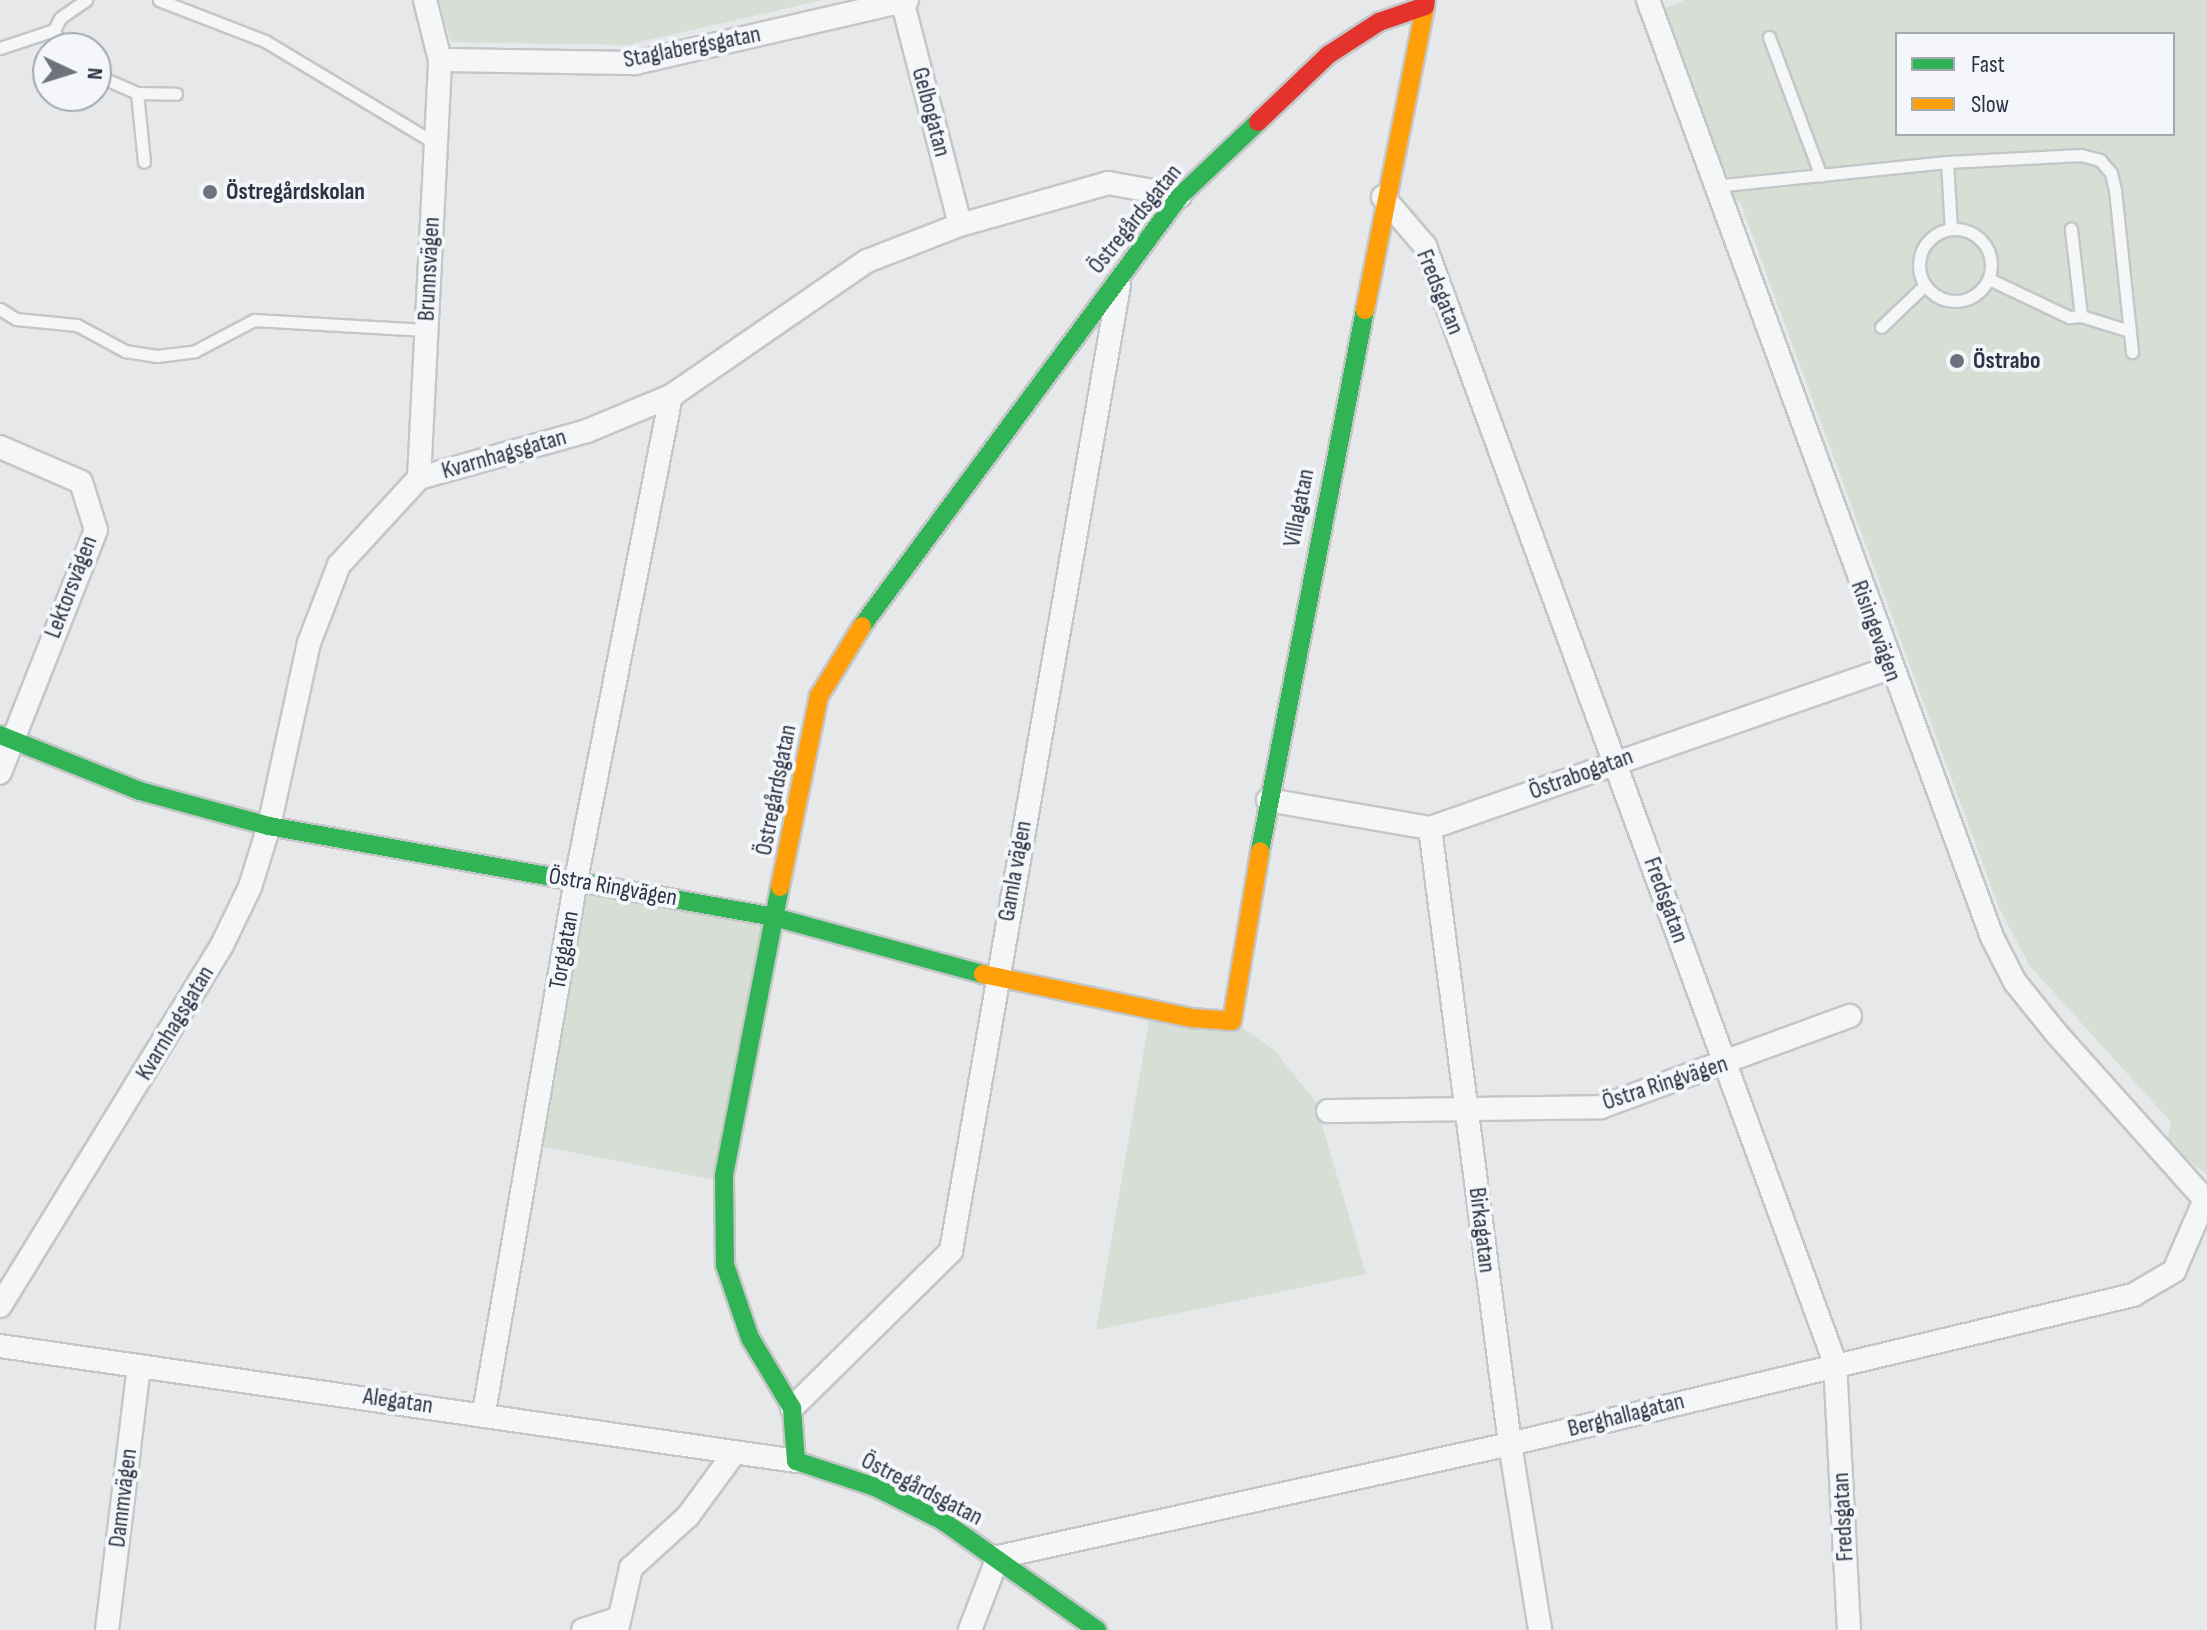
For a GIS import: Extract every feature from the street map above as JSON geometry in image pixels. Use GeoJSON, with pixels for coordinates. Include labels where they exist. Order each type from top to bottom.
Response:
{"type":"FeatureCollection","features":[{"type":"Feature","properties":{"kind":"street"},"geometry":{"type":"LineString","coordinates":[[425,0],[440,60]]}},
{"type":"Feature","properties":{"kind":"street","name":"Risingevägen"},"geometry":{"type":"LineString","coordinates":[[1648,0],[1889,668],[1966,873],[2015,982],[2205,1202]]}},
{"type":"Feature","properties":{"kind":"street","name":"Staglabergsgatan"},"geometry":{"type":"LineString","coordinates":[[440,60],[635,63],[904,1]]}},
{"type":"Feature","properties":{"kind":"street","name":"Gelbogatan"},"geometry":{"type":"LineString","coordinates":[[904,1],[960,225]]}},
{"type":"Feature","properties":{"kind":"street","name":"Östregårdsgatan"},"geometry":{"type":"LineString","coordinates":[[1097,1630],[998,1557],[875,1487],[796,1461],[792,1408],[750,1338],[725,1265],[724,1176],[774,917],[819,696],[855,636],[1180,196],[1328,55],[1379,22],[1425,3]]}},
{"type":"Feature","properties":{"kind":"street","name":"Villagatan"},"geometry":{"type":"LineString","coordinates":[[1232,1021],[1268,800],[1383,197],[1425,3]]}},
{"type":"Feature","properties":{"kind":"street","name":"Brunnsvägen"},"geometry":{"type":"LineString","coordinates":[[419,478],[440,60]]}},
{"type":"Feature","properties":{"kind":"street","name":"Kvarnhagsgatan"},"geometry":{"type":"LineString","coordinates":[[0,1306],[222,945],[250,887],[269,826],[309,643],[339,565],[419,478],[587,431],[671,396],[867,261],[960,225],[1108,183],[1180,196]]}},
{"type":"Feature","properties":{"kind":"street","name":"Fredsgatan"},"geometry":{"type":"LineString","coordinates":[[1383,197],[1425,246],[1835,1363],[1849,1630]]}},
{"type":"Feature","properties":{"kind":"street","name":"Gamla vägen"},"geometry":{"type":"LineString","coordinates":[[792,1408],[951,1251],[996,977],[1121,272]]}},
{"type":"Feature","properties":{"kind":"street","name":"Torggatan"},"geometry":{"type":"LineString","coordinates":[[484,1412],[576,880],[671,396]]}},
{"type":"Feature","properties":{"kind":"street","name":"Lektorsvägen"},"geometry":{"type":"LineString","coordinates":[[0,773],[6,737],[96,530],[81,482],[2,453]]}},
{"type":"Feature","properties":{"kind":"street","name":"Östrabogatan"},"geometry":{"type":"LineString","coordinates":[[1268,800],[1430,828],[1889,668]]}},
{"type":"Feature","properties":{"kind":"street","name":"Östra Ringvägen"},"geometry":{"type":"LineString","coordinates":[[6,737],[140,791],[269,826],[774,917],[996,977],[1192,1018],[1232,1021]]}},
{"type":"Feature","properties":{"kind":"street","name":"Birkagatan"},"geometry":{"type":"LineString","coordinates":[[1430,828],[1510,1444],[1540,1630]]}},
{"type":"Feature","properties":{"kind":"street","name":"Östra Ringvägen"},"geometry":{"type":"LineString","coordinates":[[1328,1111],[1466,1106],[1601,1107],[1726,1064],[1850,1016]]}},
{"type":"Feature","properties":{"kind":"street","name":"Berghallagatan"},"geometry":{"type":"LineString","coordinates":[[998,1557],[1510,1444],[1835,1363],[2133,1295],[2174,1271],[2205,1202]]}},
{"type":"Feature","properties":{"kind":"street","name":"Alegatan"},"geometry":{"type":"LineString","coordinates":[[0,1346],[484,1412],[732,1456],[796,1461]]}},
{"type":"Feature","properties":{"kind":"street","name":"Dammvägen"},"geometry":{"type":"LineString","coordinates":[[107,1630],[139,1366]]}},
{"type":"Feature","properties":{"kind":"street"},"geometry":{"type":"LineString","coordinates":[[583,1630],[618,1624],[631,1568],[688,1516],[732,1456]]}},
{"type":"Feature","properties":{"kind":"street"},"geometry":{"type":"LineString","coordinates":[[970,1630],[998,1557]]}},
{"type":"Feature","properties":{"kind":"lane"},"geometry":{"type":"LineString","coordinates":[[0,48],[54,30],[60,18],[86,0]]}},
{"type":"Feature","properties":{"kind":"lane"},"geometry":{"type":"LineString","coordinates":[[159,0],[265,41],[436,143]]}},
{"type":"Feature","properties":{"kind":"lane"},"geometry":{"type":"LineString","coordinates":[[1769,37],[1821,176]]}},
{"type":"Feature","properties":{"kind":"lane"},"geometry":{"type":"LineString","coordinates":[[112,82],[137,93],[176,94]]}},
{"type":"Feature","properties":{"kind":"lane"},"geometry":{"type":"LineString","coordinates":[[137,93],[144,162]]}},
{"type":"Feature","properties":{"kind":"lane"},"geometry":{"type":"LineString","coordinates":[[1714,186],[1947,162],[2081,155],[2100,160],[2111,173],[2115,190],[2132,352]]}},
{"type":"Feature","properties":{"kind":"lane"},"geometry":{"type":"LineString","coordinates":[[1947,162],[1951,229]]}},
{"type":"Feature","properties":{"kind":"lane"},"geometry":{"type":"LineString","coordinates":[[1951,229],[1969,231],[1986,245],[1992,263],[1989,279],[1971,298],[1955,302],[1934,295],[1925,285],[1919,269],[1923,247],[1951,229]]}},
{"type":"Feature","properties":{"kind":"lane"},"geometry":{"type":"LineString","coordinates":[[2071,229],[2081,316]]}},
{"type":"Feature","properties":{"kind":"lane"},"geometry":{"type":"LineString","coordinates":[[1989,279],[2069,317],[2081,316],[2130,331]]}},
{"type":"Feature","properties":{"kind":"lane"},"geometry":{"type":"LineString","coordinates":[[1881,327],[1925,285]]}},
{"type":"Feature","properties":{"kind":"lane"},"geometry":{"type":"LineString","coordinates":[[0,309],[16,319],[77,325],[125,351],[157,356],[195,351],[254,320],[426,330]]}},
{"type":"Feature","properties":{"kind":"shaded area"},"geometry":{"type":"Polygon","coordinates":[[[437,0],[823,0],[627,45],[451,42],[437,0]]]}},
{"type":"Feature","properties":{"kind":"shaded area"},"geometry":{"type":"Polygon","coordinates":[[[1685,0],[2207,0],[2207,1175],[2175,1149],[2168,1137],[2171,1122],[2029,965],[1999,908],[1740,202],[1731,199],[1663,9],[1685,0]]]}},
{"type":"Feature","properties":{"kind":"shaded area"},"geometry":{"type":"Polygon","coordinates":[[[576,880],[773,918],[722,1181],[525,1143],[576,880]]]}},
{"type":"Feature","properties":{"kind":"shaded area"},"geometry":{"type":"Polygon","coordinates":[[[1151,1009],[1232,1021],[1273,1049],[1315,1101],[1366,1274],[1096,1330],[1151,1009]]]}},
{"type":"Feature","properties":{"kind":"traffic: fast"},"geometry":{"type":"LineString","coordinates":[[862,626],[1180,196],[1258,122]]}},
{"type":"Feature","properties":{"kind":"traffic: fast"},"geometry":{"type":"LineString","coordinates":[[1260,851],[1365,310]]}},
{"type":"Feature","properties":{"kind":"traffic: fast"},"geometry":{"type":"LineString","coordinates":[[0,735],[140,791],[269,826],[774,917],[983,974]]}},
{"type":"Feature","properties":{"kind":"traffic: fast"},"geometry":{"type":"LineString","coordinates":[[780,887],[724,1176],[725,1265],[750,1338],[792,1408],[796,1461],[875,1487],[943,1521],[1097,1630]]}},
{"type":"Feature","properties":{"kind":"traffic: slow"},"geometry":{"type":"LineString","coordinates":[[1365,310],[1425,6]]}},
{"type":"Feature","properties":{"kind":"traffic: slow"},"geometry":{"type":"LineString","coordinates":[[780,887],[819,696],[862,626]]}},
{"type":"Feature","properties":{"kind":"traffic: slow"},"geometry":{"type":"LineString","coordinates":[[983,974],[1192,1018],[1232,1021],[1260,851]]}},
{"type":"Feature","properties":{"kind":"traffic: jam"},"geometry":{"type":"LineString","coordinates":[[1258,122],[1328,55],[1379,22],[1425,6],[1426,0]]}},
{"type":"Feature","properties":{"kind":"place","name":"Östregårdskolan"},"geometry":{"type":"Point","coordinates":[210,192]}},
{"type":"Feature","properties":{"kind":"place","name":"Östrabo"},"geometry":{"type":"Point","coordinates":[1957,361]}}]}
